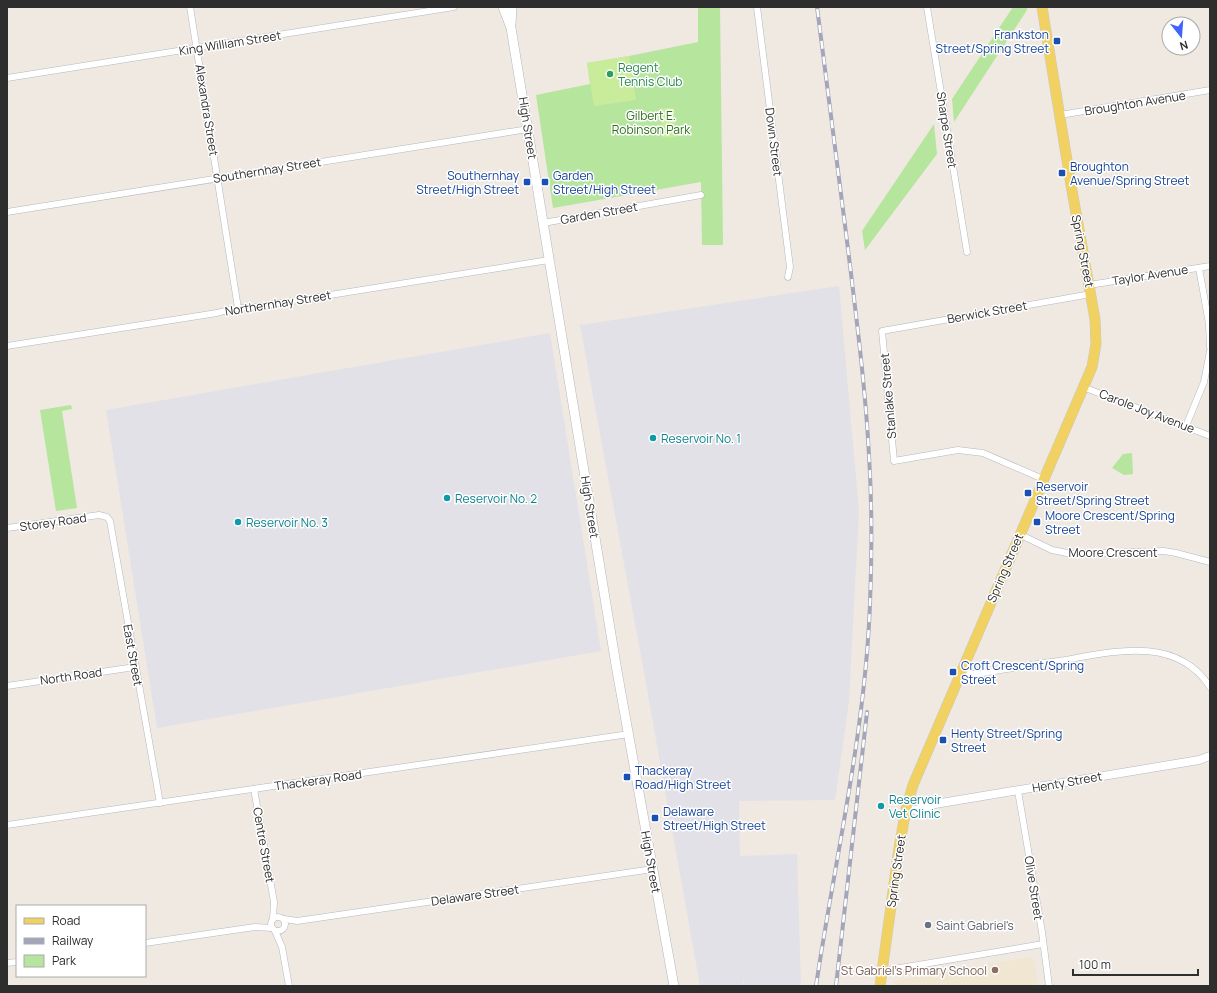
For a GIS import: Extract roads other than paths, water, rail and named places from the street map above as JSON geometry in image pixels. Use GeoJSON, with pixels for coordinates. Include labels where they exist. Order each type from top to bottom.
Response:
{"type":"FeatureCollection","features":[{"type":"Feature","properties":{"kind":"main road","name":"High Street"},"geometry":{"type":"LineString","coordinates":[[503,7],[511,28],[629,734],[674,986]]}},
{"type":"Feature","properties":{"kind":"main road","name":"High Street"},"geometry":{"type":"LineString","coordinates":[[511,28],[512,7]]}},
{"type":"Feature","properties":{"kind":"main road","name":"Spring Street"},"geometry":{"type":"LineString","coordinates":[[880,986],[899,848],[906,810],[913,785],[1019,534],[1092,367],[1096,344],[1095,319],[1079,232],[1042,7]]}},
{"type":"Feature","properties":{"kind":"street","name":"Alexandra Street"},"geometry":{"type":"LineString","coordinates":[[190,7],[238,308]]}},
{"type":"Feature","properties":{"kind":"street","name":"King William Street"},"geometry":{"type":"LineString","coordinates":[[7,78],[454,7]]}},
{"type":"Feature","properties":{"kind":"street","name":"Down Street"},"geometry":{"type":"LineString","coordinates":[[757,7],[790,267],[788,277]]}},
{"type":"Feature","properties":{"kind":"street","name":"Sharpe Street"},"geometry":{"type":"LineString","coordinates":[[928,7],[967,252]]}},
{"type":"Feature","properties":{"kind":"street","name":"Broughton Avenue"},"geometry":{"type":"LineString","coordinates":[[1060,115],[1210,90]]}},
{"type":"Feature","properties":{"kind":"street","name":"Southernhay Street"},"geometry":{"type":"LineString","coordinates":[[7,212],[528,129]]}},
{"type":"Feature","properties":{"kind":"street","name":"Garden Street"},"geometry":{"type":"LineString","coordinates":[[543,223],[701,195]]}},
{"type":"Feature","properties":{"kind":"street","name":"Northernhay Street"},"geometry":{"type":"LineString","coordinates":[[7,346],[210,314],[238,308],[262,306],[549,260]]}},
{"type":"Feature","properties":{"kind":"street","name":"Taylor Avenue"},"geometry":{"type":"LineString","coordinates":[[1090,290],[1210,266]]}},
{"type":"Feature","properties":{"kind":"street"},"geometry":{"type":"LineString","coordinates":[[1198,268],[1209,324],[1210,347]]}},
{"type":"Feature","properties":{"kind":"street","name":"Berwick Street"},"geometry":{"type":"LineString","coordinates":[[882,331],[1090,290]]}},
{"type":"Feature","properties":{"kind":"street","name":"Stanlake Street"},"geometry":{"type":"LineString","coordinates":[[882,331],[894,461],[958,450],[983,452],[1043,479]]}},
{"type":"Feature","properties":{"kind":"street"},"geometry":{"type":"LineString","coordinates":[[1186,426],[1204,382],[1210,351]]}},
{"type":"Feature","properties":{"kind":"street","name":"Carole Joy Avenue"},"geometry":{"type":"LineString","coordinates":[[1083,387],[1210,436]]}},
{"type":"Feature","properties":{"kind":"street","name":"Storey Road"},"geometry":{"type":"LineString","coordinates":[[7,528],[99,515]]}},
{"type":"Feature","properties":{"kind":"street","name":"East Street"},"geometry":{"type":"LineString","coordinates":[[99,515],[107,517],[110,521],[160,803]]}},
{"type":"Feature","properties":{"kind":"street","name":"Moore Crescent"},"geometry":{"type":"LineString","coordinates":[[1019,534],[1052,550],[1072,554],[1164,551],[1210,562]]}},
{"type":"Feature","properties":{"kind":"street"},"geometry":{"type":"LineString","coordinates":[[962,670],[972,674],[978,674],[1117,651],[1141,650],[1179,659],[1190,665],[1200,674],[1210,687]]}},
{"type":"Feature","properties":{"kind":"street","name":"North Road"},"geometry":{"type":"LineString","coordinates":[[7,686],[135,667]]}},
{"type":"Feature","properties":{"kind":"street","name":"Thackeray Road"},"geometry":{"type":"LineString","coordinates":[[7,825],[629,734]]}},
{"type":"Feature","properties":{"kind":"street","name":"Henty Street"},"geometry":{"type":"LineString","coordinates":[[906,810],[917,810],[935,804],[1199,760],[1210,756]]}},
{"type":"Feature","properties":{"kind":"street","name":"Henty Street"},"geometry":{"type":"LineString","coordinates":[[1199,760],[1210,761]]}},
{"type":"Feature","properties":{"kind":"street","name":"Centre Street"},"geometry":{"type":"LineString","coordinates":[[254,789],[274,902],[272,920]]}},
{"type":"Feature","properties":{"kind":"street","name":"Olive Street"},"geometry":{"type":"LineString","coordinates":[[1018,790],[1049,986]]}},
{"type":"Feature","properties":{"kind":"street","name":"Henty Street"},"geometry":{"type":"LineString","coordinates":[[909,799],[935,804]]}},
{"type":"Feature","properties":{"kind":"street","name":"Delaware Street"},"geometry":{"type":"LineString","coordinates":[[284,928],[297,921],[653,869]]}},
{"type":"Feature","properties":{"kind":"street","name":"Centre Street"},"geometry":{"type":"LineString","coordinates":[[274,902],[283,918]]}},
{"type":"Feature","properties":{"kind":"street"},"geometry":{"type":"LineString","coordinates":[[146,943],[255,927],[278,916],[283,918],[284,928],[282,947],[289,986]]}},
{"type":"Feature","properties":{"kind":"street","name":"Delaware Street"},"geometry":{"type":"LineString","coordinates":[[283,918],[297,921]]}},
{"type":"Feature","properties":{"kind":"street"},"geometry":{"type":"LineString","coordinates":[[272,920],[271,925],[282,947]]}},
{"type":"Feature","properties":{"kind":"street"},"geometry":{"type":"LineString","coordinates":[[255,927],[278,931],[284,928]]}},
{"type":"Feature","properties":{"kind":"street"},"geometry":{"type":"LineString","coordinates":[[882,971],[1043,944]]}},
{"type":"Feature","properties":{"kind":"railway"},"geometry":{"type":"LineString","coordinates":[[816,986],[856,748],[867,652],[871,567],[871,492],[862,372],[817,7]]}},
{"type":"Feature","properties":{"kind":"railway"},"geometry":{"type":"LineString","coordinates":[[836,986],[867,712]]}},
{"type":"Feature","properties":{"kind":"place","name":"Frankston Street/Spring Street"},"geometry":{"type":"Point","coordinates":[1057,41]}},
{"type":"Feature","properties":{"kind":"place","name":"Regent Tennis Club"},"geometry":{"type":"Point","coordinates":[610,74]}},
{"type":"Feature","properties":{"kind":"place","name":"Broughton Avenue/Spring Street"},"geometry":{"type":"Point","coordinates":[1062,173]}},
{"type":"Feature","properties":{"kind":"place","name":"Southernhay Street/High Street"},"geometry":{"type":"Point","coordinates":[527,182]}},
{"type":"Feature","properties":{"kind":"place","name":"Garden Street/High Street"},"geometry":{"type":"Point","coordinates":[545,182]}},
{"type":"Feature","properties":{"kind":"place","name":"Reservoir No. 1"},"geometry":{"type":"Point","coordinates":[653,438]}},
{"type":"Feature","properties":{"kind":"place","name":"Reservoir Street/Spring Street"},"geometry":{"type":"Point","coordinates":[1028,493]}},
{"type":"Feature","properties":{"kind":"place","name":"Reservoir No. 2"},"geometry":{"type":"Point","coordinates":[447,498]}},
{"type":"Feature","properties":{"kind":"place","name":"Reservoir No. 3"},"geometry":{"type":"Point","coordinates":[238,522]}},
{"type":"Feature","properties":{"kind":"place","name":"Moore Crescent/Spring Street"},"geometry":{"type":"Point","coordinates":[1037,522]}},
{"type":"Feature","properties":{"kind":"place","name":"Croft Crescent/Spring Street"},"geometry":{"type":"Point","coordinates":[953,672]}},
{"type":"Feature","properties":{"kind":"place","name":"Henty Street/Spring Street"},"geometry":{"type":"Point","coordinates":[943,740]}},
{"type":"Feature","properties":{"kind":"place","name":"Thackeray Road/High Street"},"geometry":{"type":"Point","coordinates":[627,777]}},
{"type":"Feature","properties":{"kind":"place","name":"Reservoir Vet Clinic"},"geometry":{"type":"Point","coordinates":[881,806]}},
{"type":"Feature","properties":{"kind":"place","name":"Delaware Street/High Street"},"geometry":{"type":"Point","coordinates":[655,818]}},
{"type":"Feature","properties":{"kind":"place","name":"Saint Gabriel's"},"geometry":{"type":"Point","coordinates":[928,925]}},
{"type":"Feature","properties":{"kind":"place","name":"St Gabriel's Primary School"},"geometry":{"type":"Point","coordinates":[995,970]}},
{"type":"Feature","properties":{"kind":"park label","name":"Gilbert E. Robinson Park"},"geometry":{"type":"Point","coordinates":[651,122]}}]}
